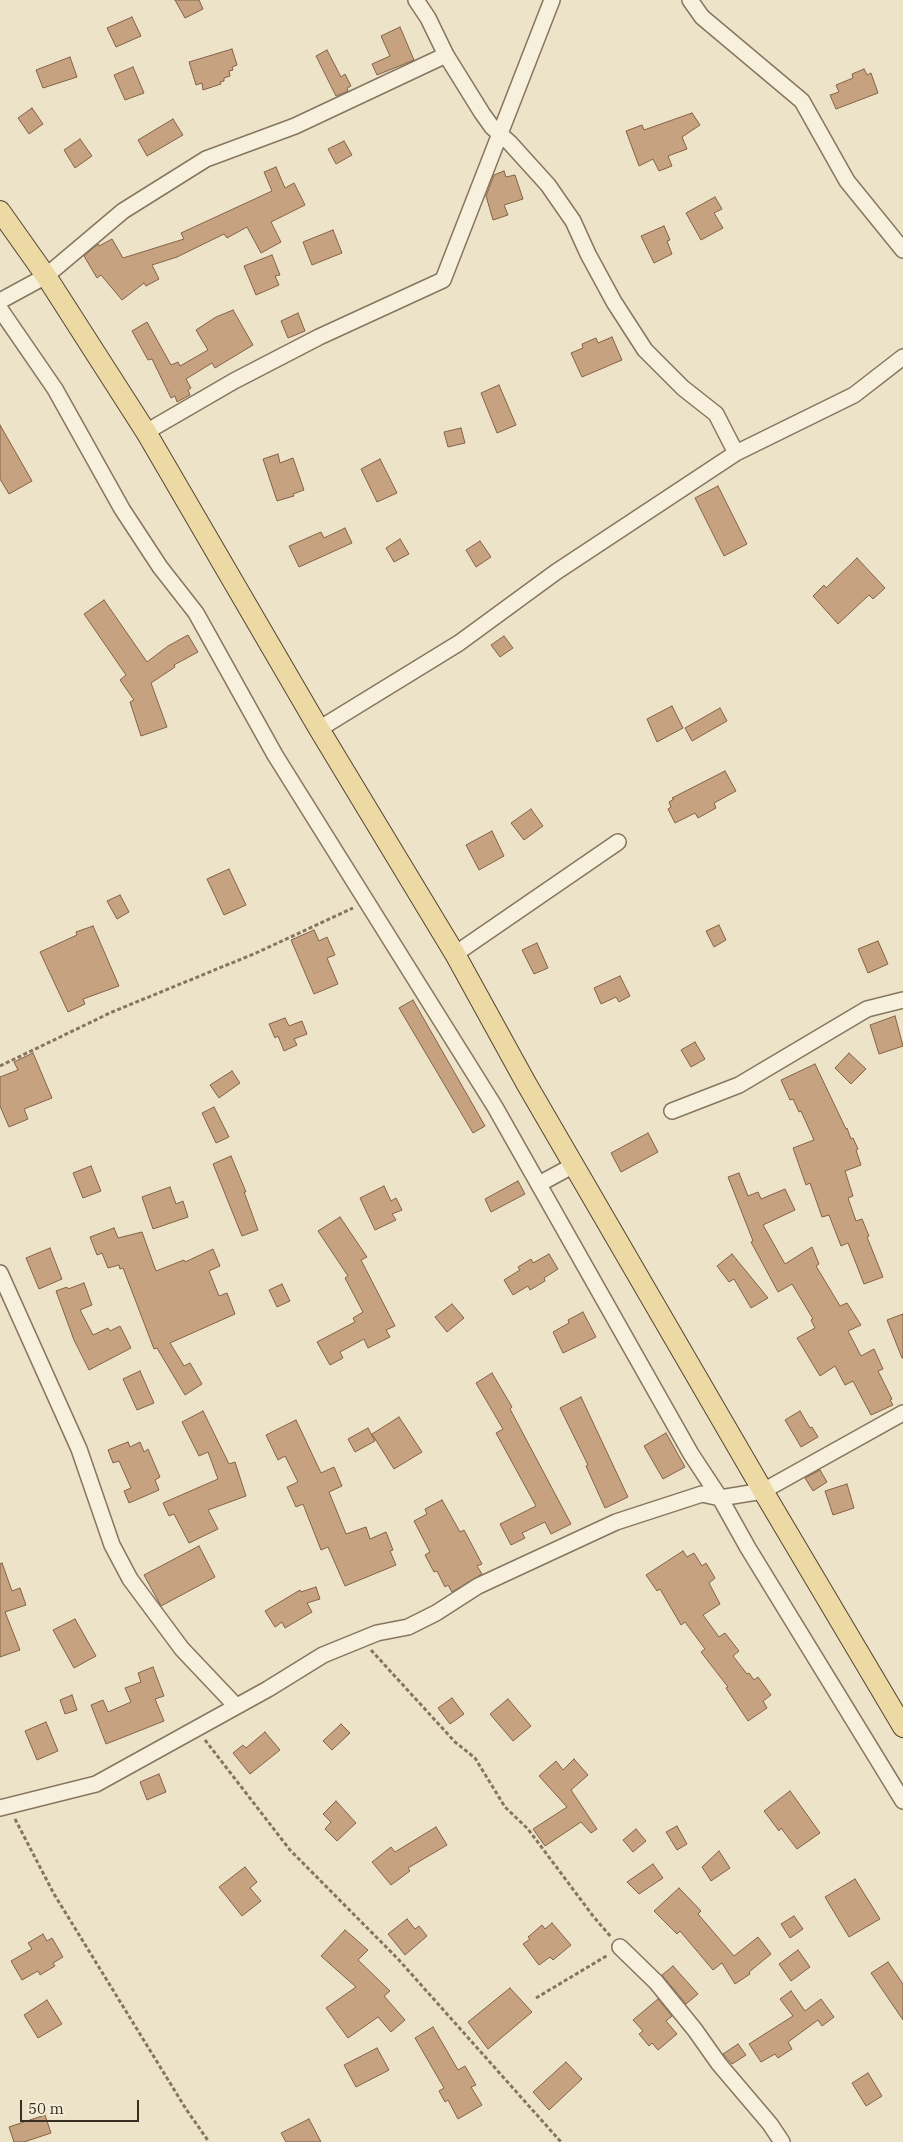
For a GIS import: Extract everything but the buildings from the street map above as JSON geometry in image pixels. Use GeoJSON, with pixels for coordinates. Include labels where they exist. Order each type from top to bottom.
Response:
{"type":"FeatureCollection","features":[{"type":"Feature","properties":{"kind":"main road"},"geometry":{"type":"LineString","coordinates":[[0,211],[46,276],[146,432],[319,729],[455,954],[574,1165],[763,1491],[903,1727]]}},
{"type":"Feature","properties":{"kind":"street"},"geometry":{"type":"LineString","coordinates":[[416,0],[428,18],[446,55],[482,113],[548,185],[573,221],[588,254],[614,302],[645,350],[677,382],[716,414],[736,453]]}},
{"type":"Feature","properties":{"kind":"street"},"geometry":{"type":"LineString","coordinates":[[146,432],[251,372],[319,337],[443,280],[552,0]]}},
{"type":"Feature","properties":{"kind":"street"},"geometry":{"type":"LineString","coordinates":[[690,0],[702,17],[802,100],[847,181],[903,250]]}},
{"type":"Feature","properties":{"kind":"street"},"geometry":{"type":"LineString","coordinates":[[0,301],[46,276],[123,211],[206,159],[294,126],[446,55]]}},
{"type":"Feature","properties":{"kind":"street"},"geometry":{"type":"LineString","coordinates":[[0,310],[55,389],[122,509],[160,567],[196,613],[275,755],[495,1107],[691,1454],[901,1791]]}},
{"type":"Feature","properties":{"kind":"street"},"geometry":{"type":"LineString","coordinates":[[319,729],[459,643],[556,572],[736,453],[854,395],[903,357]]}},
{"type":"Feature","properties":{"kind":"street"},"geometry":{"type":"LineString","coordinates":[[455,954],[618,842]]}},
{"type":"Feature","properties":{"kind":"street"},"geometry":{"type":"LineString","coordinates":[[672,1111],[739,1085],[868,1009],[903,1000]]}},
{"type":"Feature","properties":{"kind":"street"},"geometry":{"type":"LineString","coordinates":[[539,1184],[574,1165]]}},
{"type":"Feature","properties":{"kind":"street"},"geometry":{"type":"LineString","coordinates":[[0,1273],[79,1449],[112,1545],[130,1580],[182,1649],[236,1706]]}},
{"type":"Feature","properties":{"kind":"street"},"geometry":{"type":"LineString","coordinates":[[4,1807],[96,1784],[268,1689],[323,1655],[377,1634],[408,1627],[436,1613],[478,1586],[616,1522],[702,1494],[720,1498],[763,1491],[903,1413]]}},
{"type":"Feature","properties":{"kind":"street"},"geometry":{"type":"LineString","coordinates":[[620,1947],[656,1982],[695,2030],[718,2064],[770,2124],[782,2142]]}},
{"type":"Feature","properties":{"kind":"path"},"geometry":{"type":"LineString","coordinates":[[0,1066],[112,1012],[256,953],[368,902]]}},
{"type":"Feature","properties":{"kind":"path"},"geometry":{"type":"LineString","coordinates":[[378,1644],[370,1648],[455,1742],[475,1758],[505,1807],[528,1829],[593,1916],[620,1947],[536,1998]]}},
{"type":"Feature","properties":{"kind":"path"},"geometry":{"type":"LineString","coordinates":[[195,1728],[290,1850],[398,1959],[560,2142]]}},
{"type":"Feature","properties":{"kind":"path"},"geometry":{"type":"LineString","coordinates":[[4,1807],[54,1894],[208,2142]]}}]}
